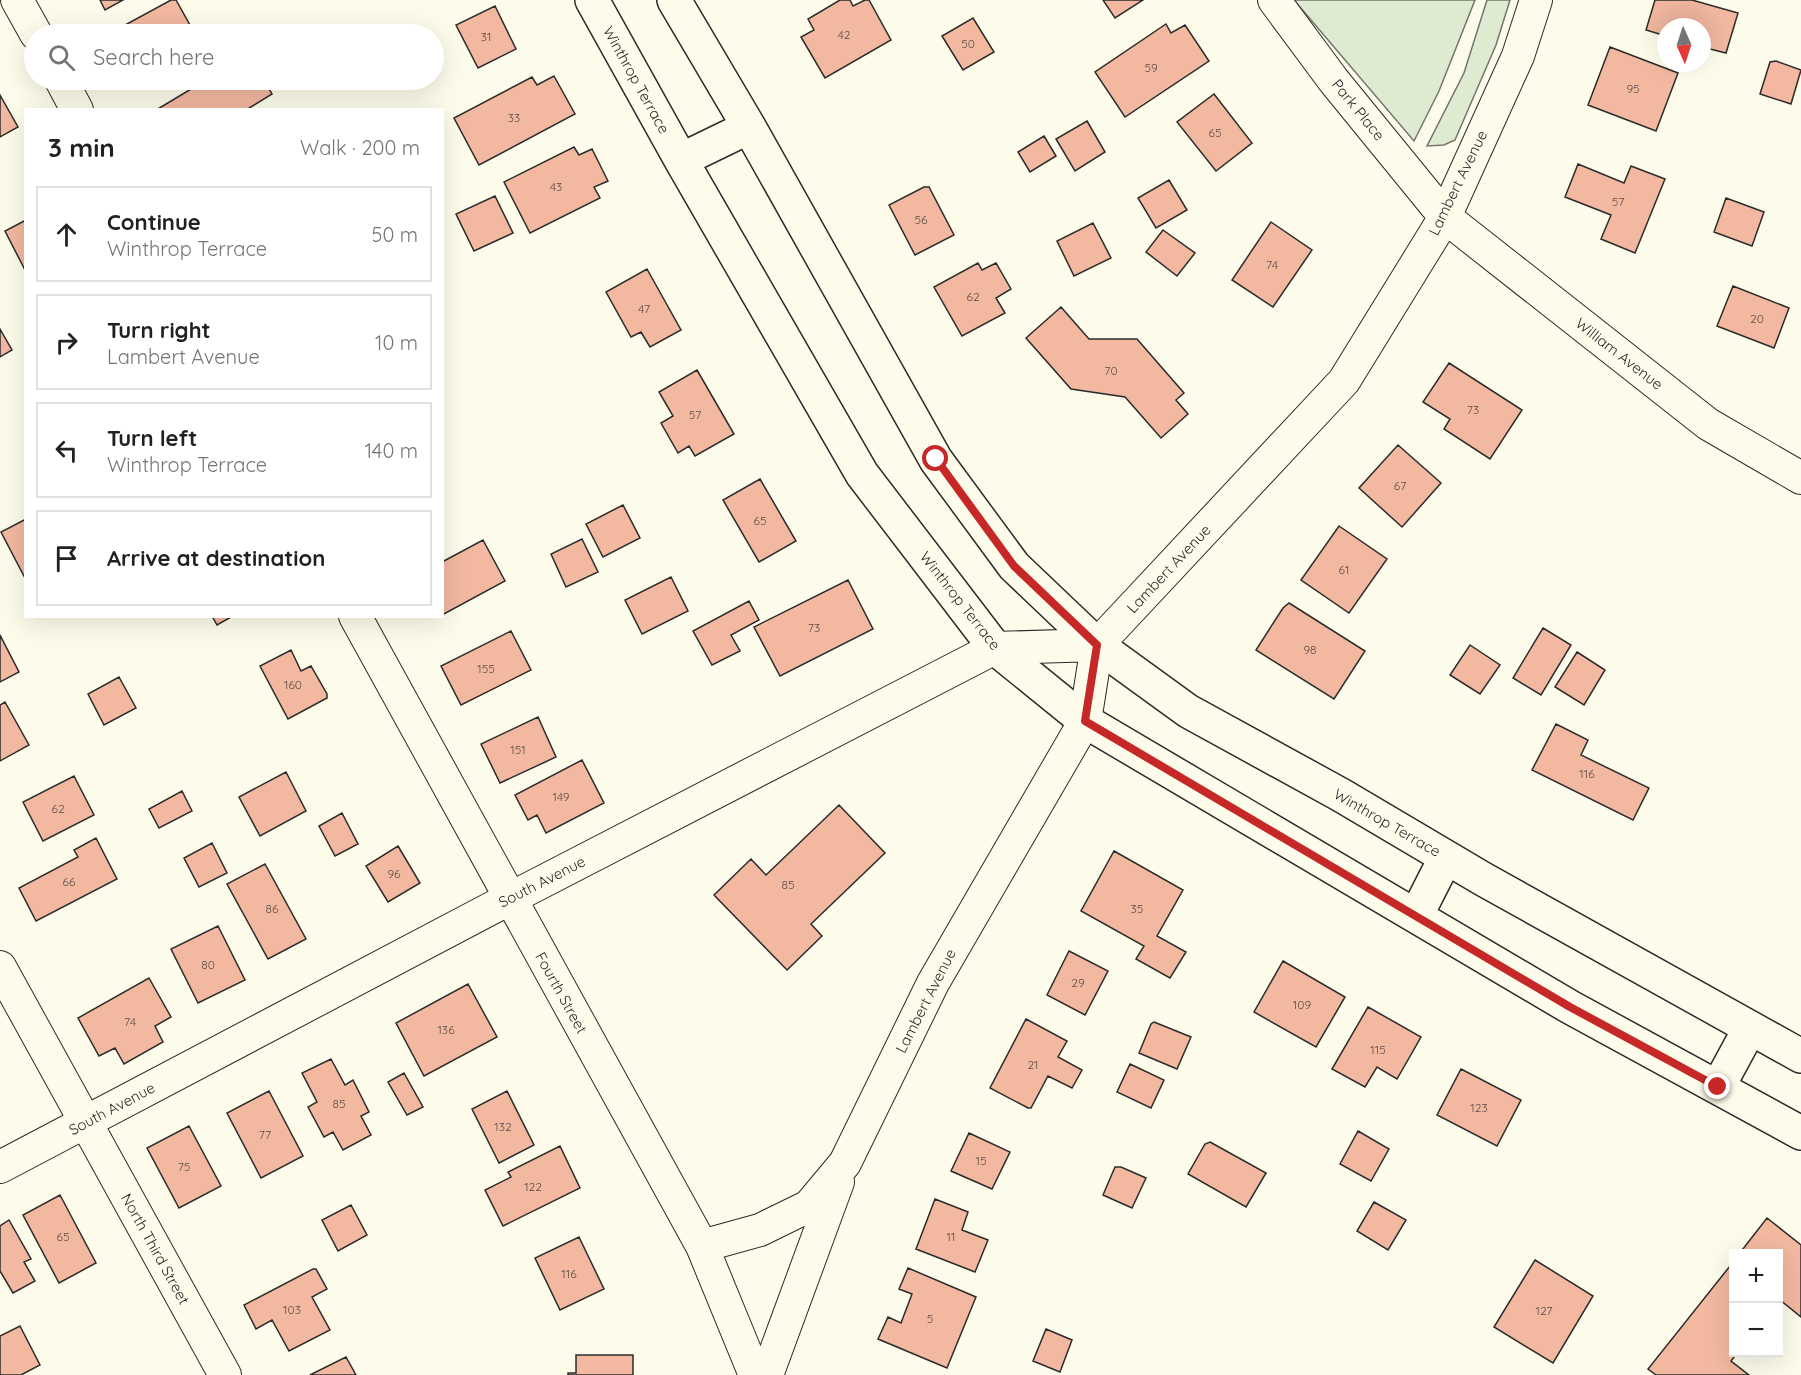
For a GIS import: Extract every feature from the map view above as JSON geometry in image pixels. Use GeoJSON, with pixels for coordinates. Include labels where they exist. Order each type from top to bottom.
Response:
{"type":"FeatureCollection","features":[{"type":"Feature","properties":{"kind":"street"},"geometry":{"type":"LineString","coordinates":[[18,0],[31,24]]}},
{"type":"Feature","properties":{"kind":"street","name":"Winthrop Terrace"},"geometry":{"type":"LineString","coordinates":[[592,0],[681,160],[862,474],[995,648],[1085,721],[1570,1007],[1801,1133]]}},
{"type":"Feature","properties":{"kind":"street","name":"Winthrop Terrace"},"geometry":{"type":"LineString","coordinates":[[674,0],[749,127],[936,459],[1014,566],[1097,645],[1188,711],[1341,795],[1446,857],[1801,1056]]}},
{"type":"Feature","properties":{"kind":"street","name":"Park Place"},"geometry":{"type":"LineString","coordinates":[[1274,0],[1334,81],[1444,217]]}},
{"type":"Feature","properties":{"kind":"street","name":"Lambert Avenue"},"geometry":{"type":"LineString","coordinates":[[766,1375],[845,1163],[933,983],[1085,721],[1097,645],[1344,381],[1444,217],[1518,56],[1536,0]]}},
{"type":"Feature","properties":{"kind":"street"},"geometry":{"type":"LineString","coordinates":[[66,90],[76,108]]}},
{"type":"Feature","properties":{"kind":"street"},"geometry":{"type":"LineString","coordinates":[[681,160],[749,127]]}},
{"type":"Feature","properties":{"kind":"street","name":"William Avenue"},"geometry":{"type":"LineString","coordinates":[[1444,217],[1708,424],[1801,478]]}},
{"type":"Feature","properties":{"kind":"street","name":"Fourth Street"},"geometry":{"type":"LineString","coordinates":[[356,618],[509,899],[702,1245],[756,1375]]}},
{"type":"Feature","properties":{"kind":"street","name":"South Avenue"},"geometry":{"type":"LineString","coordinates":[[0,1167],[509,899],[995,648],[1097,645]]}},
{"type":"Feature","properties":{"kind":"street","name":"Winthrop Terrace"},"geometry":{"type":"LineString","coordinates":[[1416,916],[1446,857]]}},
{"type":"Feature","properties":{"kind":"street","name":"North Third Street"},"geometry":{"type":"LineString","coordinates":[[0,967],[225,1375]]}},
{"type":"Feature","properties":{"kind":"street"},"geometry":{"type":"LineString","coordinates":[[1718,1087],[1750,1028]]}},
{"type":"Feature","properties":{"kind":"street","name":"Lambert Avenue"},"geometry":{"type":"LineString","coordinates":[[702,1245],[760,1230],[809,1206],[845,1163]]}},
{"type":"Feature","properties":{"kind":"green space"},"geometry":{"type":"Polygon","coordinates":[[[1294,0],[1475,0],[1439,91],[1414,141],[1294,0]]]}},
{"type":"Feature","properties":{"kind":"green space"},"geometry":{"type":"Polygon","coordinates":[[[1487,0],[1510,0],[1496,45],[1455,140],[1444,145],[1427,146],[1464,73],[1487,0]]]}},
{"type":"Feature","properties":{"kind":"building"},"geometry":{"type":"Polygon","coordinates":[[[100,0],[123,0],[105,10],[100,0]]]}},
{"type":"Feature","properties":{"kind":"building"},"geometry":{"type":"Polygon","coordinates":[[[171,0],[176,0],[189,24],[127,24],[171,0]]]}},
{"type":"Feature","properties":{"kind":"building"},"geometry":{"type":"Polygon","coordinates":[[[840,0],[850,0],[853,6],[869,0],[891,40],[825,78],[801,37],[814,30],[808,19],[840,0]]]}},
{"type":"Feature","properties":{"kind":"building"},"geometry":{"type":"Polygon","coordinates":[[[1103,0],[1143,0],[1115,18],[1103,0]]]}},
{"type":"Feature","properties":{"kind":"building"},"geometry":{"type":"Polygon","coordinates":[[[1655,0],[1692,0],[1738,13],[1726,53],[1711,49],[1711,18],[1657,18],[1657,33],[1646,30],[1655,0]]]}},
{"type":"Feature","properties":{"kind":"building"},"geometry":{"type":"Polygon","coordinates":[[[495,6],[516,49],[478,68],[456,25],[495,6]]]}},
{"type":"Feature","properties":{"kind":"building"},"geometry":{"type":"Polygon","coordinates":[[[973,18],[994,52],[963,70],[942,36],[973,18]]]}},
{"type":"Feature","properties":{"kind":"building"},"geometry":{"type":"Polygon","coordinates":[[[1166,24],[1171,33],[1185,25],[1209,61],[1125,117],[1095,72],[1166,24]]]}},
{"type":"Feature","properties":{"kind":"building"},"geometry":{"type":"Polygon","coordinates":[[[1610,47],[1657,65],[1657,72],[1678,73],[1656,131],[1588,105],[1610,47]]]}},
{"type":"Feature","properties":{"kind":"building"},"geometry":{"type":"Polygon","coordinates":[[[1776,61],[1801,70],[1791,104],[1760,94],[1770,62],[1776,61]]]}},
{"type":"Feature","properties":{"kind":"building"},"geometry":{"type":"Polygon","coordinates":[[[554,76],[575,114],[479,165],[454,118],[532,77],[537,85],[554,76]]]}},
{"type":"Feature","properties":{"kind":"building"},"geometry":{"type":"Polygon","coordinates":[[[189,90],[270,90],[272,94],[249,108],[159,108],[189,90]]]}},
{"type":"Feature","properties":{"kind":"building"},"geometry":{"type":"Polygon","coordinates":[[[1214,94],[1252,143],[1216,171],[1177,122],[1214,94]]]}},
{"type":"Feature","properties":{"kind":"building"},"geometry":{"type":"Polygon","coordinates":[[[0,95],[18,127],[0,137],[0,95]]]}},
{"type":"Feature","properties":{"kind":"building"},"geometry":{"type":"Polygon","coordinates":[[[1087,121],[1105,152],[1075,171],[1056,139],[1087,121]]]}},
{"type":"Feature","properties":{"kind":"building"},"geometry":{"type":"Polygon","coordinates":[[[1044,136],[1056,156],[1030,172],[1018,152],[1044,136]]]}},
{"type":"Feature","properties":{"kind":"building"},"geometry":{"type":"Polygon","coordinates":[[[574,147],[579,155],[592,149],[608,181],[594,187],[600,198],[530,233],[504,182],[574,147]]]}},
{"type":"Feature","properties":{"kind":"building"},"geometry":{"type":"Polygon","coordinates":[[[1578,164],[1624,183],[1631,166],[1665,179],[1635,253],[1601,239],[1611,215],[1565,197],[1578,164]]]}},
{"type":"Feature","properties":{"kind":"building"},"geometry":{"type":"Polygon","coordinates":[[[1169,180],[1187,210],[1156,228],[1138,198],[1169,180]]]}},
{"type":"Feature","properties":{"kind":"building"},"geometry":{"type":"Polygon","coordinates":[[[924,187],[929,187],[954,235],[915,255],[889,205],[924,187]]]}},
{"type":"Feature","properties":{"kind":"building"},"geometry":{"type":"Polygon","coordinates":[[[495,196],[513,233],[474,251],[456,214],[495,196]]]}},
{"type":"Feature","properties":{"kind":"building"},"geometry":{"type":"Polygon","coordinates":[[[1726,198],[1764,212],[1752,246],[1714,232],[1726,198]]]}},
{"type":"Feature","properties":{"kind":"building"},"geometry":{"type":"Polygon","coordinates":[[[24,221],[24,268],[5,231],[24,221]]]}},
{"type":"Feature","properties":{"kind":"building"},"geometry":{"type":"Polygon","coordinates":[[[1271,222],[1312,250],[1273,307],[1232,280],[1271,222]]]}},
{"type":"Feature","properties":{"kind":"building"},"geometry":{"type":"Polygon","coordinates":[[[1093,223],[1111,258],[1074,276],[1057,241],[1093,223]]]}},
{"type":"Feature","properties":{"kind":"building"},"geometry":{"type":"Polygon","coordinates":[[[1163,230],[1195,253],[1177,276],[1146,252],[1163,230]]]}},
{"type":"Feature","properties":{"kind":"building"},"geometry":{"type":"Polygon","coordinates":[[[978,263],[982,270],[996,263],[1011,289],[996,298],[1005,313],[962,336],[934,287],[978,263]]]}},
{"type":"Feature","properties":{"kind":"building"},"geometry":{"type":"Polygon","coordinates":[[[647,269],[681,330],[650,347],[641,332],[631,337],[606,292],[647,269]]]}},
{"type":"Feature","properties":{"kind":"building"},"geometry":{"type":"Polygon","coordinates":[[[1733,286],[1789,308],[1774,348],[1717,326],[1733,286]]]}},
{"type":"Feature","properties":{"kind":"building"},"geometry":{"type":"Polygon","coordinates":[[[1061,307],[1089,339],[1137,339],[1184,393],[1176,400],[1188,414],[1161,438],[1125,397],[1071,389],[1026,338],[1061,307]]]}},
{"type":"Feature","properties":{"kind":"building"},"geometry":{"type":"Polygon","coordinates":[[[0,329],[12,350],[0,357],[0,329]]]}},
{"type":"Feature","properties":{"kind":"building"},"geometry":{"type":"Polygon","coordinates":[[[1449,363],[1522,410],[1490,459],[1444,429],[1450,419],[1423,402],[1449,363]]]}},
{"type":"Feature","properties":{"kind":"building"},"geometry":{"type":"Polygon","coordinates":[[[697,370],[734,434],[695,456],[689,446],[678,453],[661,423],[673,416],[659,392],[697,370]]]}},
{"type":"Feature","properties":{"kind":"building"},"geometry":{"type":"Polygon","coordinates":[[[1398,445],[1441,483],[1402,527],[1359,488],[1398,445]]]}},
{"type":"Feature","properties":{"kind":"building"},"geometry":{"type":"Polygon","coordinates":[[[760,479],[796,541],[759,562],[723,500],[760,479]]]}},
{"type":"Feature","properties":{"kind":"building"},"geometry":{"type":"Polygon","coordinates":[[[623,505],[640,538],[603,557],[586,524],[623,505]]]}},
{"type":"Feature","properties":{"kind":"building"},"geometry":{"type":"Polygon","coordinates":[[[24,520],[24,576],[1,532],[24,520]]]}},
{"type":"Feature","properties":{"kind":"building"},"geometry":{"type":"Polygon","coordinates":[[[1339,526],[1387,559],[1349,613],[1301,580],[1339,526]]]}},
{"type":"Feature","properties":{"kind":"building"},"geometry":{"type":"Polygon","coordinates":[[[582,539],[598,572],[566,587],[551,554],[582,539]]]}},
{"type":"Feature","properties":{"kind":"building"},"geometry":{"type":"Polygon","coordinates":[[[483,540],[505,581],[444,614],[444,561],[483,540]]]}},
{"type":"Feature","properties":{"kind":"building"},"geometry":{"type":"Polygon","coordinates":[[[671,577],[688,611],[642,634],[625,600],[671,577]]]}},
{"type":"Feature","properties":{"kind":"building"},"geometry":{"type":"Polygon","coordinates":[[[848,580],[873,629],[780,676],[754,627],[848,580]]]}},
{"type":"Feature","properties":{"kind":"building"},"geometry":{"type":"Polygon","coordinates":[[[749,601],[759,620],[731,635],[740,651],[712,665],[693,631],[749,601]]]}},
{"type":"Feature","properties":{"kind":"building"},"geometry":{"type":"Polygon","coordinates":[[[1289,603],[1365,651],[1334,699],[1256,650],[1283,608],[1289,603]]]}},
{"type":"Feature","properties":{"kind":"building"},"geometry":{"type":"Polygon","coordinates":[[[213,618],[229,618],[217,625],[213,618]]]}},
{"type":"Feature","properties":{"kind":"building"},"geometry":{"type":"Polygon","coordinates":[[[1543,628],[1571,645],[1541,695],[1513,678],[1543,628]]]}},
{"type":"Feature","properties":{"kind":"building"},"geometry":{"type":"Polygon","coordinates":[[[511,631],[531,670],[461,705],[441,666],[511,631]]]}},
{"type":"Feature","properties":{"kind":"building"},"geometry":{"type":"Polygon","coordinates":[[[0,635],[19,672],[0,682],[0,635]]]}},
{"type":"Feature","properties":{"kind":"building"},"geometry":{"type":"Polygon","coordinates":[[[1470,645],[1500,665],[1480,694],[1450,675],[1470,645]]]}},
{"type":"Feature","properties":{"kind":"building"},"geometry":{"type":"Polygon","coordinates":[[[291,650],[301,671],[311,666],[327,698],[288,719],[260,666],[291,650]]]}},
{"type":"Feature","properties":{"kind":"building"},"geometry":{"type":"Polygon","coordinates":[[[1577,652],[1605,670],[1584,705],[1555,687],[1577,652]]]}},
{"type":"Feature","properties":{"kind":"building"},"geometry":{"type":"Polygon","coordinates":[[[119,677],[136,708],[104,725],[88,694],[119,677]]]}},
{"type":"Feature","properties":{"kind":"building"},"geometry":{"type":"Polygon","coordinates":[[[5,702],[29,745],[0,761],[0,705],[5,702]]]}},
{"type":"Feature","properties":{"kind":"building"},"geometry":{"type":"Polygon","coordinates":[[[538,717],[556,757],[500,783],[481,744],[538,717]]]}},
{"type":"Feature","properties":{"kind":"building"},"geometry":{"type":"Polygon","coordinates":[[[1556,724],[1588,740],[1581,755],[1649,788],[1633,820],[1532,770],[1556,724]]]}},
{"type":"Feature","properties":{"kind":"building"},"geometry":{"type":"Polygon","coordinates":[[[582,760],[604,803],[546,833],[537,815],[528,820],[515,795],[582,760]]]}},
{"type":"Feature","properties":{"kind":"building"},"geometry":{"type":"Polygon","coordinates":[[[286,772],[306,811],[260,836],[239,797],[286,772]]]}},
{"type":"Feature","properties":{"kind":"building"},"geometry":{"type":"Polygon","coordinates":[[[74,776],[94,815],[43,841],[23,802],[74,776]]]}},
{"type":"Feature","properties":{"kind":"building"},"geometry":{"type":"Polygon","coordinates":[[[182,791],[192,811],[159,828],[149,809],[182,791]]]}},
{"type":"Feature","properties":{"kind":"building"},"geometry":{"type":"Polygon","coordinates":[[[839,805],[885,853],[811,924],[822,936],[787,970],[714,895],[751,859],[766,875],[839,805]]]}},
{"type":"Feature","properties":{"kind":"building"},"geometry":{"type":"Polygon","coordinates":[[[342,813],[358,844],[335,856],[319,826],[342,813]]]}},
{"type":"Feature","properties":{"kind":"building"},"geometry":{"type":"Polygon","coordinates":[[[96,838],[117,879],[36,921],[19,888],[78,857],[74,850],[96,838]]]}},
{"type":"Feature","properties":{"kind":"building"},"geometry":{"type":"Polygon","coordinates":[[[212,843],[227,873],[199,887],[184,858],[212,843]]]}},
{"type":"Feature","properties":{"kind":"building"},"geometry":{"type":"Polygon","coordinates":[[[398,846],[420,883],[388,902],[366,866],[398,846]]]}},
{"type":"Feature","properties":{"kind":"building"},"geometry":{"type":"Polygon","coordinates":[[[1114,851],[1183,890],[1157,936],[1186,952],[1170,978],[1136,959],[1144,946],[1081,911],[1114,851]]]}},
{"type":"Feature","properties":{"kind":"building"},"geometry":{"type":"Polygon","coordinates":[[[265,864],[306,939],[268,959],[227,884],[265,864]]]}},
{"type":"Feature","properties":{"kind":"building"},"geometry":{"type":"Polygon","coordinates":[[[218,926],[245,980],[198,1003],[171,949],[218,926]]]}},
{"type":"Feature","properties":{"kind":"building"},"geometry":{"type":"Polygon","coordinates":[[[1069,951],[1108,971],[1085,1015],[1047,995],[1069,951]]]}},
{"type":"Feature","properties":{"kind":"building"},"geometry":{"type":"Polygon","coordinates":[[[1283,961],[1345,997],[1316,1047],[1254,1012],[1283,961]]]}},
{"type":"Feature","properties":{"kind":"building"},"geometry":{"type":"Polygon","coordinates":[[[149,978],[171,1017],[155,1026],[163,1042],[124,1064],[115,1048],[99,1056],[78,1018],[149,978]]]}},
{"type":"Feature","properties":{"kind":"building"},"geometry":{"type":"Polygon","coordinates":[[[468,984],[497,1037],[424,1076],[396,1023],[468,984]]]}},
{"type":"Feature","properties":{"kind":"building"},"geometry":{"type":"Polygon","coordinates":[[[1368,1007],[1421,1037],[1397,1079],[1377,1067],[1365,1087],[1332,1069],[1368,1007]]]}},
{"type":"Feature","properties":{"kind":"building"},"geometry":{"type":"Polygon","coordinates":[[[1026,1019],[1067,1041],[1058,1057],[1082,1070],[1072,1088],[1048,1076],[1031,1108],[990,1088],[1026,1019]]]}},
{"type":"Feature","properties":{"kind":"building"},"geometry":{"type":"Polygon","coordinates":[[[1154,1022],[1191,1037],[1177,1069],[1139,1053],[1151,1024],[1154,1022]]]}},
{"type":"Feature","properties":{"kind":"building"},"geometry":{"type":"Polygon","coordinates":[[[331,1059],[345,1085],[353,1080],[369,1112],[361,1116],[371,1135],[343,1150],[333,1132],[324,1137],[308,1107],[317,1102],[302,1073],[331,1059]]]}},
{"type":"Feature","properties":{"kind":"building"},"geometry":{"type":"Polygon","coordinates":[[[1130,1064],[1164,1080],[1151,1108],[1117,1092],[1130,1064]]]}},
{"type":"Feature","properties":{"kind":"building"},"geometry":{"type":"Polygon","coordinates":[[[1461,1069],[1521,1100],[1497,1146],[1437,1115],[1461,1069]]]}},
{"type":"Feature","properties":{"kind":"building"},"geometry":{"type":"Polygon","coordinates":[[[404,1073],[423,1107],[407,1115],[388,1082],[404,1073]]]}},
{"type":"Feature","properties":{"kind":"building"},"geometry":{"type":"Polygon","coordinates":[[[269,1091],[303,1156],[261,1178],[227,1113],[269,1091]]]}},
{"type":"Feature","properties":{"kind":"building"},"geometry":{"type":"Polygon","coordinates":[[[507,1091],[534,1145],[499,1163],[472,1109],[507,1091]]]}},
{"type":"Feature","properties":{"kind":"building"},"geometry":{"type":"Polygon","coordinates":[[[189,1126],[221,1186],[179,1208],[147,1148],[189,1126]]]}},
{"type":"Feature","properties":{"kind":"building"},"geometry":{"type":"Polygon","coordinates":[[[1358,1131],[1389,1149],[1371,1181],[1340,1164],[1358,1131]]]}},
{"type":"Feature","properties":{"kind":"building"},"geometry":{"type":"Polygon","coordinates":[[[969,1133],[1010,1152],[992,1189],[951,1171],[969,1133]]]}},
{"type":"Feature","properties":{"kind":"building"},"geometry":{"type":"Polygon","coordinates":[[[1210,1142],[1266,1173],[1246,1207],[1188,1174],[1205,1144],[1210,1142]]]}},
{"type":"Feature","properties":{"kind":"building"},"geometry":{"type":"Polygon","coordinates":[[[560,1146],[580,1188],[503,1226],[485,1190],[511,1177],[508,1172],[560,1146]]]}},
{"type":"Feature","properties":{"kind":"building"},"geometry":{"type":"Polygon","coordinates":[[[1115,1167],[1121,1167],[1146,1178],[1132,1208],[1103,1195],[1115,1167]]]}},
{"type":"Feature","properties":{"kind":"building"},"geometry":{"type":"Polygon","coordinates":[[[60,1195],[96,1263],[59,1283],[23,1215],[60,1195]]]}},
{"type":"Feature","properties":{"kind":"building"},"geometry":{"type":"Polygon","coordinates":[[[935,1199],[968,1212],[962,1230],[988,1240],[975,1272],[916,1249],[935,1199]]]}},
{"type":"Feature","properties":{"kind":"building"},"geometry":{"type":"Polygon","coordinates":[[[1374,1202],[1406,1220],[1388,1250],[1357,1231],[1374,1202]]]}},
{"type":"Feature","properties":{"kind":"building"},"geometry":{"type":"Polygon","coordinates":[[[351,1205],[367,1235],[338,1251],[322,1220],[351,1205]]]}},
{"type":"Feature","properties":{"kind":"building"},"geometry":{"type":"Polygon","coordinates":[[[1767,1218],[1801,1245],[1801,1317],[1783,1302],[1783,1249],[1743,1249],[1767,1218]]]}},
{"type":"Feature","properties":{"kind":"building"},"geometry":{"type":"Polygon","coordinates":[[[9,1220],[31,1259],[24,1262],[35,1281],[13,1293],[0,1271],[0,1226],[9,1220]]]}},
{"type":"Feature","properties":{"kind":"building"},"geometry":{"type":"Polygon","coordinates":[[[579,1237],[604,1289],[560,1310],[535,1258],[579,1237]]]}},
{"type":"Feature","properties":{"kind":"building"},"geometry":{"type":"Polygon","coordinates":[[[1535,1260],[1593,1296],[1553,1363],[1494,1327],[1535,1260]]]}},
{"type":"Feature","properties":{"kind":"building"},"geometry":{"type":"Polygon","coordinates":[[[1729,1267],[1729,1357],[1734,1357],[1731,1361],[1749,1375],[1656,1375],[1648,1369],[1729,1267]]]}},
{"type":"Feature","properties":{"kind":"building"},"geometry":{"type":"Polygon","coordinates":[[[908,1268],[976,1297],[947,1368],[878,1339],[888,1317],[901,1323],[912,1294],[899,1289],[908,1268]]]}},
{"type":"Feature","properties":{"kind":"building"},"geometry":{"type":"Polygon","coordinates":[[[316,1269],[327,1289],[312,1297],[330,1330],[289,1351],[272,1320],[256,1329],[244,1305],[316,1269]]]}},
{"type":"Feature","properties":{"kind":"building"},"geometry":{"type":"Polygon","coordinates":[[[20,1326],[40,1365],[21,1375],[0,1375],[0,1336],[20,1326]]]}},
{"type":"Feature","properties":{"kind":"building"},"geometry":{"type":"Polygon","coordinates":[[[1046,1329],[1072,1340],[1060,1372],[1033,1361],[1046,1329]]]}},
{"type":"Feature","properties":{"kind":"building"},"geometry":{"type":"Polygon","coordinates":[[[576,1355],[633,1355],[633,1375],[568,1375],[568,1373],[576,1373],[576,1355]]]}},
{"type":"Feature","properties":{"kind":"building"},"geometry":{"type":"Polygon","coordinates":[[[346,1357],[356,1375],[310,1375],[346,1357]]]}},
{"type":"Feature","properties":{"kind":"route"},"geometry":{"type":"LineString","coordinates":[[936,459],[1014,566],[1097,645],[1085,721],[1570,1007],[1718,1087]]}}]}
